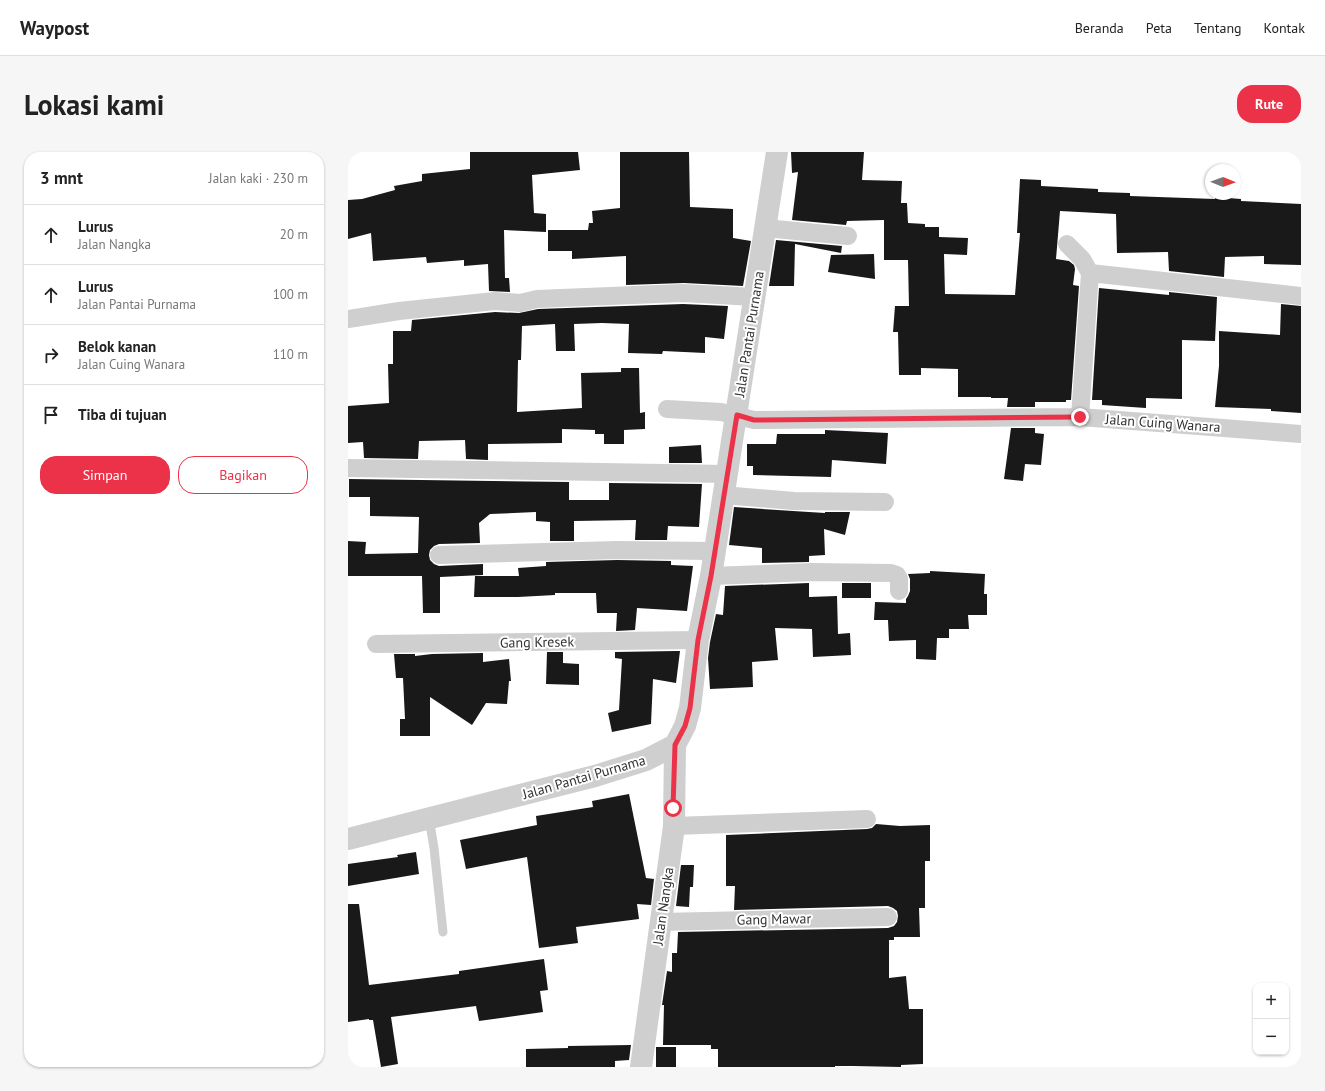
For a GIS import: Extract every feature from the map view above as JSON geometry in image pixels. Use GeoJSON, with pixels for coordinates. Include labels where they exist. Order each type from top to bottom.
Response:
{"type":"FeatureCollection","features":[{"type":"Feature","properties":{"kind":"street","name":"Jalan Pantai Purnama"},"geometry":{"type":"LineString","coordinates":[[348,839],[602,774],[646,760],[675,745],[685,726],[690,708],[698,640],[711,576],[777,152]]}},
{"type":"Feature","properties":{"kind":"street"},"geometry":{"type":"LineString","coordinates":[[765,228],[848,236]]}},
{"type":"Feature","properties":{"kind":"street"},"geometry":{"type":"LineString","coordinates":[[1067,244],[1082,259],[1090,273],[1080,417]]}},
{"type":"Feature","properties":{"kind":"street"},"geometry":{"type":"LineString","coordinates":[[1090,273],[1301,296]]}},
{"type":"Feature","properties":{"kind":"street"},"geometry":{"type":"LineString","coordinates":[[348,319],[399,311],[495,301],[520,302],[537,299],[683,293],[754,297]]}},
{"type":"Feature","properties":{"kind":"street","name":"Jalan Cuing Wanara"},"geometry":{"type":"LineString","coordinates":[[668,409],[721,412],[754,420],[1080,417],[1301,434]]}},
{"type":"Feature","properties":{"kind":"street"},"geometry":{"type":"LineString","coordinates":[[348,468],[725,484],[794,501],[886,502]]}},
{"type":"Feature","properties":{"kind":"street"},"geometry":{"type":"LineString","coordinates":[[439,555],[617,550],[714,551]]}},
{"type":"Feature","properties":{"kind":"street"},"geometry":{"type":"LineString","coordinates":[[711,576],[812,572],[891,573],[897,575],[899,579],[899,591]]}},
{"type":"Feature","properties":{"kind":"street","name":"Gang Kresek"},"geometry":{"type":"LineString","coordinates":[[376,644],[698,640]]}},
{"type":"Feature","properties":{"kind":"street","name":"Jalan Nangka"},"geometry":{"type":"LineString","coordinates":[[641,1067],[674,826],[675,745]]}},
{"type":"Feature","properties":{"kind":"street"},"geometry":{"type":"LineString","coordinates":[[674,826],[867,819]]}},
{"type":"Feature","properties":{"kind":"street","name":"Gang Mawar"},"geometry":{"type":"LineString","coordinates":[[660,922],[888,917]]}},
{"type":"Feature","properties":{"kind":"lane"},"geometry":{"type":"LineString","coordinates":[[429,818],[434,848],[443,932]]}},
{"type":"Feature","properties":{"kind":"building"},"geometry":{"type":"Polygon","coordinates":[[[470,152],[578,152],[580,170],[532,175],[534,213],[546,214],[546,232],[504,230],[505,278],[509,278],[510,292],[489,291],[488,264],[464,266],[464,260],[427,263],[426,257],[373,261],[371,233],[348,239],[348,200],[362,199],[395,190],[394,186],[422,181],[422,174],[470,169],[470,152]]]}},
{"type":"Feature","properties":{"kind":"building"},"geometry":{"type":"Polygon","coordinates":[[[620,152],[689,152],[690,207],[733,209],[733,238],[751,241],[743,286],[684,283],[626,285],[626,256],[572,259],[572,251],[548,251],[548,230],[588,230],[589,223],[593,223],[592,211],[620,208],[620,152]]]}},
{"type":"Feature","properties":{"kind":"building"},"geometry":{"type":"Polygon","coordinates":[[[791,152],[864,152],[862,180],[902,181],[901,203],[907,203],[908,223],[925,224],[925,227],[939,227],[939,237],[968,238],[967,255],[944,254],[945,294],[1015,295],[1020,233],[1017,233],[1020,179],[1041,180],[1041,186],[1098,189],[1098,192],[1130,193],[1130,196],[1301,204],[1301,265],[1264,264],[1264,256],[1225,257],[1224,277],[1169,271],[1168,252],[1117,253],[1116,214],[1060,211],[1056,259],[1069,261],[1074,265],[1073,285],[1079,286],[1071,400],[1066,400],[1066,402],[1035,402],[1035,407],[1007,407],[1008,398],[958,397],[958,369],[921,368],[921,375],[899,375],[898,332],[893,332],[895,306],[909,306],[908,260],[884,260],[884,220],[847,221],[846,225],[792,220],[798,172],[792,173],[791,152]]]}},
{"type":"Feature","properties":{"kind":"building"},"geometry":{"type":"Polygon","coordinates":[[[776,240],[842,246],[841,253],[795,244],[794,286],[769,286],[776,240]]]}},
{"type":"Feature","properties":{"kind":"building"},"geometry":{"type":"Polygon","coordinates":[[[874,254],[875,279],[828,272],[831,255],[874,254]]]}},
{"type":"Feature","properties":{"kind":"building"},"geometry":{"type":"Polygon","coordinates":[[[1099,288],[1169,295],[1169,292],[1217,297],[1215,341],[1182,340],[1182,399],[1146,398],[1146,408],[1102,405],[1102,400],[1092,400],[1099,288]]]}},
{"type":"Feature","properties":{"kind":"building"},"geometry":{"type":"Polygon","coordinates":[[[683,304],[728,306],[724,339],[705,337],[705,353],[663,351],[662,354],[628,353],[629,324],[574,324],[575,351],[556,351],[555,324],[522,326],[521,360],[518,360],[517,412],[582,408],[581,373],[621,372],[621,368],[639,368],[640,413],[645,412],[645,429],[624,430],[624,444],[604,444],[604,434],[595,434],[595,430],[562,429],[562,443],[488,444],[488,460],[466,459],[465,440],[419,441],[418,459],[364,458],[363,442],[348,443],[348,406],[389,403],[388,364],[393,364],[393,331],[411,331],[412,320],[495,312],[519,313],[538,309],[683,304]]]}},
{"type":"Feature","properties":{"kind":"building"},"geometry":{"type":"Polygon","coordinates":[[[1281,304],[1301,306],[1301,413],[1271,411],[1271,409],[1215,407],[1219,366],[1219,331],[1280,335],[1281,304]]]}},
{"type":"Feature","properties":{"kind":"building"},"geometry":{"type":"Polygon","coordinates":[[[1011,428],[1035,428],[1035,433],[1044,434],[1041,465],[1025,464],[1023,481],[1004,479],[1011,428]]]}},
{"type":"Feature","properties":{"kind":"building"},"geometry":{"type":"Polygon","coordinates":[[[825,430],[888,433],[886,464],[832,460],[831,477],[753,475],[753,466],[747,466],[747,444],[776,444],[777,434],[825,434],[825,430]]]}},
{"type":"Feature","properties":{"kind":"building"},"geometry":{"type":"Polygon","coordinates":[[[701,445],[702,463],[669,463],[669,447],[701,445]]]}},
{"type":"Feature","properties":{"kind":"building"},"geometry":{"type":"Polygon","coordinates":[[[349,479],[569,482],[569,500],[609,500],[609,483],[702,484],[699,527],[668,526],[667,540],[635,540],[636,520],[574,521],[574,541],[550,541],[550,522],[536,521],[536,512],[490,514],[479,523],[480,543],[439,544],[430,550],[430,560],[434,564],[439,566],[483,564],[483,575],[440,577],[440,613],[423,613],[422,576],[348,576],[348,541],[366,542],[365,554],[418,553],[419,517],[370,516],[370,497],[349,497],[349,479]]]}},
{"type":"Feature","properties":{"kind":"building"},"geometry":{"type":"Polygon","coordinates":[[[734,507],[825,513],[850,512],[845,535],[824,529],[825,555],[809,556],[809,562],[762,563],[762,548],[729,545],[734,507]]]}},
{"type":"Feature","properties":{"kind":"building"},"geometry":{"type":"Polygon","coordinates":[[[617,560],[671,561],[671,565],[693,566],[687,611],[637,608],[635,630],[616,631],[617,613],[597,613],[596,593],[555,593],[555,595],[518,597],[474,597],[475,576],[519,576],[518,568],[546,566],[546,562],[617,560]]]}},
{"type":"Feature","properties":{"kind":"building"},"geometry":{"type":"Polygon","coordinates":[[[930,571],[985,574],[984,594],[987,594],[987,615],[968,615],[969,629],[949,629],[949,638],[937,638],[936,660],[916,659],[916,640],[889,641],[888,620],[874,620],[875,602],[906,603],[906,599],[910,591],[910,579],[908,574],[930,573],[930,571]]]}},
{"type":"Feature","properties":{"kind":"building"},"geometry":{"type":"Polygon","coordinates":[[[809,583],[809,597],[837,596],[838,634],[850,633],[851,655],[813,657],[812,629],[775,628],[778,660],[752,662],[753,687],[710,689],[708,658],[710,642],[716,614],[723,615],[725,586],[809,583]]]}},
{"type":"Feature","properties":{"kind":"building"},"geometry":{"type":"Polygon","coordinates":[[[842,583],[871,583],[871,598],[842,598],[842,583]]]}},
{"type":"Feature","properties":{"kind":"building"},"geometry":{"type":"Polygon","coordinates":[[[680,651],[676,683],[653,679],[651,724],[612,732],[608,713],[619,710],[622,659],[615,658],[615,652],[680,651]]]}},
{"type":"Feature","properties":{"kind":"building"},"geometry":{"type":"Polygon","coordinates":[[[547,652],[563,652],[563,663],[579,664],[579,685],[546,684],[547,652]]]}},
{"type":"Feature","properties":{"kind":"building"},"geometry":{"type":"Polygon","coordinates":[[[483,653],[483,662],[509,659],[511,681],[509,681],[507,704],[486,703],[472,725],[430,697],[430,736],[400,736],[400,719],[405,719],[403,678],[396,678],[394,654],[415,654],[415,656],[432,654],[483,653]]]}},
{"type":"Feature","properties":{"kind":"building"},"geometry":{"type":"Polygon","coordinates":[[[629,794],[646,878],[654,879],[651,905],[637,904],[639,919],[576,927],[578,943],[539,948],[527,857],[466,869],[460,840],[537,825],[536,816],[593,807],[592,801],[629,794]]]}},
{"type":"Feature","properties":{"kind":"building"},"geometry":{"type":"Polygon","coordinates":[[[876,824],[900,826],[930,825],[930,861],[925,861],[925,908],[919,908],[920,937],[894,937],[894,940],[889,940],[889,978],[906,976],[909,1009],[923,1009],[923,1064],[901,1065],[901,1067],[718,1067],[718,1049],[711,1049],[711,1045],[663,1045],[664,1005],[662,1005],[667,971],[672,972],[672,953],[677,953],[678,932],[888,928],[894,926],[897,922],[897,911],[888,906],[734,910],[735,886],[726,886],[726,835],[867,829],[872,828],[876,824]]]}},
{"type":"Feature","properties":{"kind":"building"},"geometry":{"type":"Polygon","coordinates":[[[416,852],[419,874],[348,886],[348,864],[398,857],[397,855],[416,852]]]}},
{"type":"Feature","properties":{"kind":"building"},"geometry":{"type":"Polygon","coordinates":[[[681,865],[694,865],[693,887],[690,887],[689,907],[676,906],[681,865]]]}},
{"type":"Feature","properties":{"kind":"building"},"geometry":{"type":"Polygon","coordinates":[[[348,904],[359,904],[369,985],[459,974],[459,971],[544,959],[548,990],[540,991],[543,1012],[479,1021],[476,1006],[391,1017],[398,1064],[381,1067],[373,1020],[369,1019],[348,1022],[348,904]]]}},
{"type":"Feature","properties":{"kind":"building"},"geometry":{"type":"Polygon","coordinates":[[[631,1045],[629,1060],[615,1061],[615,1067],[526,1067],[526,1049],[568,1048],[568,1046],[631,1045]]]}},
{"type":"Feature","properties":{"kind":"building"},"geometry":{"type":"Polygon","coordinates":[[[656,1047],[676,1047],[676,1067],[656,1067],[656,1047]]]}},
{"type":"Feature","properties":{"kind":"route"},"geometry":{"type":"LineString","coordinates":[[673,808],[675,745],[685,726],[690,708],[698,640],[711,576],[737,415],[754,420],[1080,417]]}}]}
